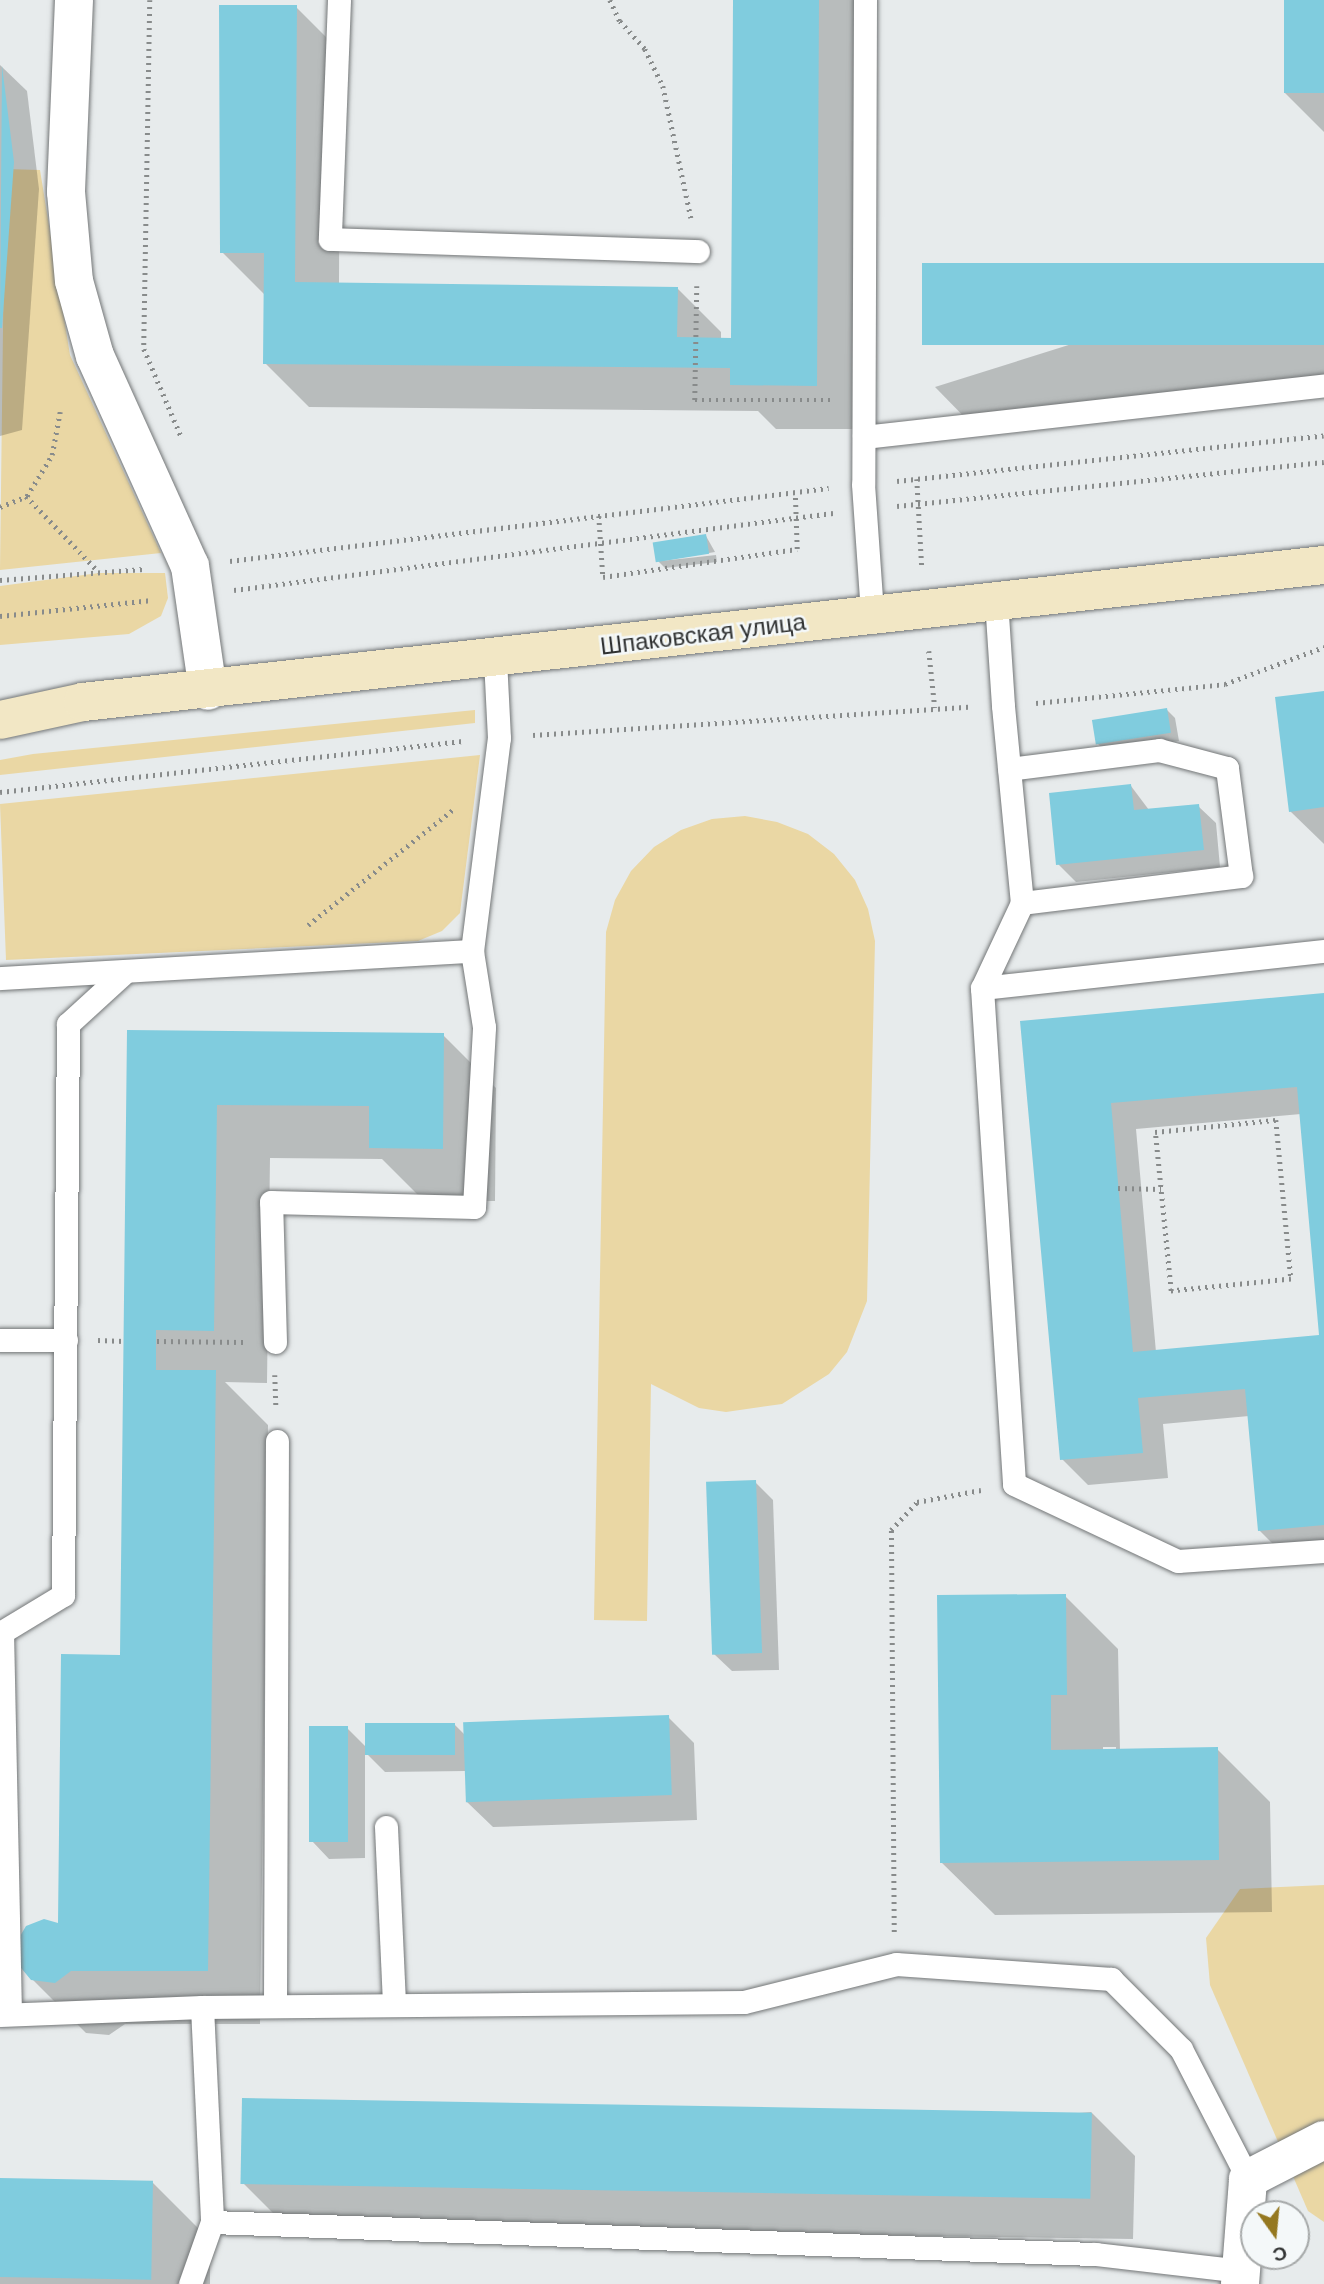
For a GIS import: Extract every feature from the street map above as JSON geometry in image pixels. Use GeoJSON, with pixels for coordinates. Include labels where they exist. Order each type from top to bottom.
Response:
{"type":"FeatureCollection","features":[{"type":"Feature","properties":{"kind":"main road","name":"Шпаковская улица"},"geometry":{"type":"LineString","coordinates":[[0,720],[83,702],[208,691],[872,613],[1324,565]]}},
{"type":"Feature","properties":{"kind":"main road","name":"Шпаковская улица"},"geometry":{"type":"LineString","coordinates":[[0,697],[83,702]]}},
{"type":"Feature","properties":{"kind":"street"},"geometry":{"type":"LineString","coordinates":[[74,0],[66,192],[74,281],[95,356],[192,581],[208,691]]}},
{"type":"Feature","properties":{"kind":"street"},"geometry":{"type":"LineString","coordinates":[[1241,2277],[1248,2179],[1324,2140]]}},
{"type":"Feature","properties":{"kind":"lane"},"geometry":{"type":"LineString","coordinates":[[339,0],[330,239],[698,251]]}},
{"type":"Feature","properties":{"kind":"lane"},"geometry":{"type":"LineString","coordinates":[[865,0],[863,484],[872,613]]}},
{"type":"Feature","properties":{"kind":"lane"},"geometry":{"type":"LineString","coordinates":[[864,437],[1324,385]]}},
{"type":"Feature","properties":{"kind":"lane"},"geometry":{"type":"LineString","coordinates":[[996,600],[1022,903],[982,988],[1014,1484],[1178,1561],[1324,1551]]}},
{"type":"Feature","properties":{"kind":"lane"},"geometry":{"type":"LineString","coordinates":[[275,1342],[271,1202],[474,1207],[484,1027],[472,951],[499,738],[495,659]]}},
{"type":"Feature","properties":{"kind":"lane"},"geometry":{"type":"LineString","coordinates":[[1009,769],[1159,750],[1227,768],[1241,876],[1022,903]]}},
{"type":"Feature","properties":{"kind":"lane"},"geometry":{"type":"LineString","coordinates":[[0,978],[472,951]]}},
{"type":"Feature","properties":{"kind":"lane"},"geometry":{"type":"LineString","coordinates":[[982,988],[1324,951]]}},
{"type":"Feature","properties":{"kind":"lane"},"geometry":{"type":"LineString","coordinates":[[125,972],[68,1024],[63,1595],[1,1632],[5,2015],[202,2007],[744,2002],[895,1964],[1111,1979],[1181,2049],[1248,2179]]}},
{"type":"Feature","properties":{"kind":"lane"},"geometry":{"type":"LineString","coordinates":[[0,1340],[66,1340]]}},
{"type":"Feature","properties":{"kind":"lane"},"geometry":{"type":"LineString","coordinates":[[275,2006],[277,1441]]}},
{"type":"Feature","properties":{"kind":"lane"},"geometry":{"type":"LineString","coordinates":[[386,1827],[394,2004]]}},
{"type":"Feature","properties":{"kind":"lane"},"geometry":{"type":"LineString","coordinates":[[190,2284],[212,2222],[202,2007]]}},
{"type":"Feature","properties":{"kind":"lane"},"geometry":{"type":"LineString","coordinates":[[212,2222],[1095,2254],[1241,2277]]}},
{"type":"Feature","properties":{"kind":"path"},"geometry":{"type":"LineString","coordinates":[[150,0],[144,349],[186,449]]}},
{"type":"Feature","properties":{"kind":"path"},"geometry":{"type":"LineString","coordinates":[[0,508],[26,496],[52,455],[60,412]]}},
{"type":"Feature","properties":{"kind":"path"},"geometry":{"type":"LineString","coordinates":[[0,580],[99,573],[192,581],[234,561],[863,484],[1324,435]]}},
{"type":"Feature","properties":{"kind":"path"},"geometry":{"type":"LineString","coordinates":[[893,506],[1324,462]]}},
{"type":"Feature","properties":{"kind":"path"},"geometry":{"type":"LineString","coordinates":[[599,516],[603,577],[797,549],[795,493]]}},
{"type":"Feature","properties":{"kind":"path"},"geometry":{"type":"LineString","coordinates":[[26,496],[99,573]]}},
{"type":"Feature","properties":{"kind":"path"},"geometry":{"type":"LineString","coordinates":[[0,616],[192,581],[601,542],[838,512]]}},
{"type":"Feature","properties":{"kind":"path"},"geometry":{"type":"LineString","coordinates":[[228,548],[234,561]]}},
{"type":"Feature","properties":{"kind":"path"},"geometry":{"type":"LineString","coordinates":[[499,738],[1003,706],[1225,684],[1324,647]]}},
{"type":"Feature","properties":{"kind":"path"},"geometry":{"type":"LineString","coordinates":[[0,792],[471,741],[472,754]]}},
{"type":"Feature","properties":{"kind":"path"},"geometry":{"type":"LineString","coordinates":[[258,965],[464,801]]}},
{"type":"Feature","properties":{"kind":"path"},"geometry":{"type":"LineString","coordinates":[[1276,1120],[1292,1279],[1171,1291],[1161,1189],[1156,1132],[1276,1120]]}},
{"type":"Feature","properties":{"kind":"path"},"geometry":{"type":"LineString","coordinates":[[1118,1188],[1161,1189]]}},
{"type":"Feature","properties":{"kind":"path"},"geometry":{"type":"LineString","coordinates":[[156,1341],[275,1342],[277,1441]]}},
{"type":"Feature","properties":{"kind":"path"},"geometry":{"type":"LineString","coordinates":[[895,1964],[891,1530],[917,1502],[1014,1484]]}},
{"type":"Feature","properties":{"kind":"shaded area"},"geometry":{"type":"Polygon","coordinates":[[[5,169],[40,170],[70,355],[161,553],[0,570],[5,169]]]}},
{"type":"Feature","properties":{"kind":"shaded area"},"geometry":{"type":"Polygon","coordinates":[[[99,573],[165,573],[168,598],[161,616],[129,634],[0,645],[0,586],[99,573]]]}},
{"type":"Feature","properties":{"kind":"shaded area"},"geometry":{"type":"Polygon","coordinates":[[[475,710],[475,723],[0,775],[0,760],[33,754],[475,710]]]}},
{"type":"Feature","properties":{"kind":"shaded area"},"geometry":{"type":"Polygon","coordinates":[[[480,755],[460,913],[442,931],[418,941],[6,960],[0,804],[480,755]]]}},
{"type":"Feature","properties":{"kind":"shaded area"},"geometry":{"type":"Polygon","coordinates":[[[745,816],[777,822],[808,834],[834,854],[855,880],[868,909],[875,941],[867,1301],[847,1352],[829,1374],[782,1404],[726,1412],[699,1408],[651,1384],[647,1621],[594,1620],[606,932],[615,900],[631,871],[654,847],[681,830],[712,819],[745,816]]]}},
{"type":"Feature","properties":{"kind":"shaded area"},"geometry":{"type":"Polygon","coordinates":[[[1324,1885],[1324,2222],[1310,2212],[1310,2200],[1303,2200],[1210,1985],[1206,1938],[1240,1889],[1324,1885]]]}},
{"type":"Feature","properties":{"kind":"building"},"geometry":{"type":"Polygon","coordinates":[[[733,0],[819,0],[817,386],[730,385],[730,368],[263,364],[264,253],[220,253],[219,5],[297,5],[295,282],[678,287],[677,337],[731,338],[733,0]]]}},
{"type":"Feature","properties":{"kind":"building"},"geometry":{"type":"Polygon","coordinates":[[[1284,0],[1324,0],[1324,93],[1284,93],[1284,0]]]}},
{"type":"Feature","properties":{"kind":"building"},"geometry":{"type":"Polygon","coordinates":[[[2,66],[14,162],[0,328],[2,66]]]}},
{"type":"Feature","properties":{"kind":"building"},"geometry":{"type":"Polygon","coordinates":[[[922,263],[1324,263],[1324,345],[922,345],[922,263]]]}},
{"type":"Feature","properties":{"kind":"building"},"geometry":{"type":"Polygon","coordinates":[[[706,534],[709,554],[656,562],[653,542],[706,534]]]}},
{"type":"Feature","properties":{"kind":"building"},"geometry":{"type":"Polygon","coordinates":[[[1324,691],[1324,807],[1289,812],[1275,697],[1324,691]]]}},
{"type":"Feature","properties":{"kind":"building"},"geometry":{"type":"Polygon","coordinates":[[[1167,708],[1171,733],[1096,745],[1092,720],[1167,708]]]}},
{"type":"Feature","properties":{"kind":"building"},"geometry":{"type":"Polygon","coordinates":[[[1131,784],[1134,810],[1199,804],[1204,850],[1056,865],[1049,793],[1131,784]]]}},
{"type":"Feature","properties":{"kind":"building"},"geometry":{"type":"Polygon","coordinates":[[[1324,993],[1324,1525],[1258,1531],[1245,1389],[1138,1398],[1143,1453],[1060,1460],[1020,1021],[1324,993]],[[1297,1087],[1111,1103],[1133,1352],[1319,1335],[1297,1087]]]}},
{"type":"Feature","properties":{"kind":"building"},"geometry":{"type":"Polygon","coordinates":[[[127,1030],[444,1033],[443,1149],[369,1148],[369,1106],[217,1105],[214,1331],[156,1330],[156,1370],[216,1370],[208,1971],[71,1971],[55,1983],[31,1980],[17,1963],[16,1943],[26,1926],[44,1919],[58,1923],[61,1654],[120,1655],[127,1030]]]}},
{"type":"Feature","properties":{"kind":"building"},"geometry":{"type":"Polygon","coordinates":[[[756,1480],[762,1653],[712,1655],[706,1482],[756,1480]]]}},
{"type":"Feature","properties":{"kind":"building"},"geometry":{"type":"Polygon","coordinates":[[[1066,1594],[1067,1695],[1051,1695],[1051,1750],[1218,1747],[1219,1860],[940,1863],[937,1595],[1066,1594]]]}},
{"type":"Feature","properties":{"kind":"building"},"geometry":{"type":"Polygon","coordinates":[[[669,1715],[672,1795],[466,1802],[463,1722],[669,1715]]]}},
{"type":"Feature","properties":{"kind":"building"},"geometry":{"type":"Polygon","coordinates":[[[365,1723],[455,1723],[455,1755],[365,1755],[365,1723]]]}},
{"type":"Feature","properties":{"kind":"building"},"geometry":{"type":"Polygon","coordinates":[[[309,1726],[348,1726],[348,1842],[309,1842],[309,1726]]]}},
{"type":"Feature","properties":{"kind":"building"},"geometry":{"type":"Polygon","coordinates":[[[242,2098],[1092,2113],[1090,2199],[240,2184],[242,2098]]]}},
{"type":"Feature","properties":{"kind":"building"},"geometry":{"type":"Polygon","coordinates":[[[0,2178],[153,2181],[151,2280],[0,2277],[0,2178]]]}}]}
